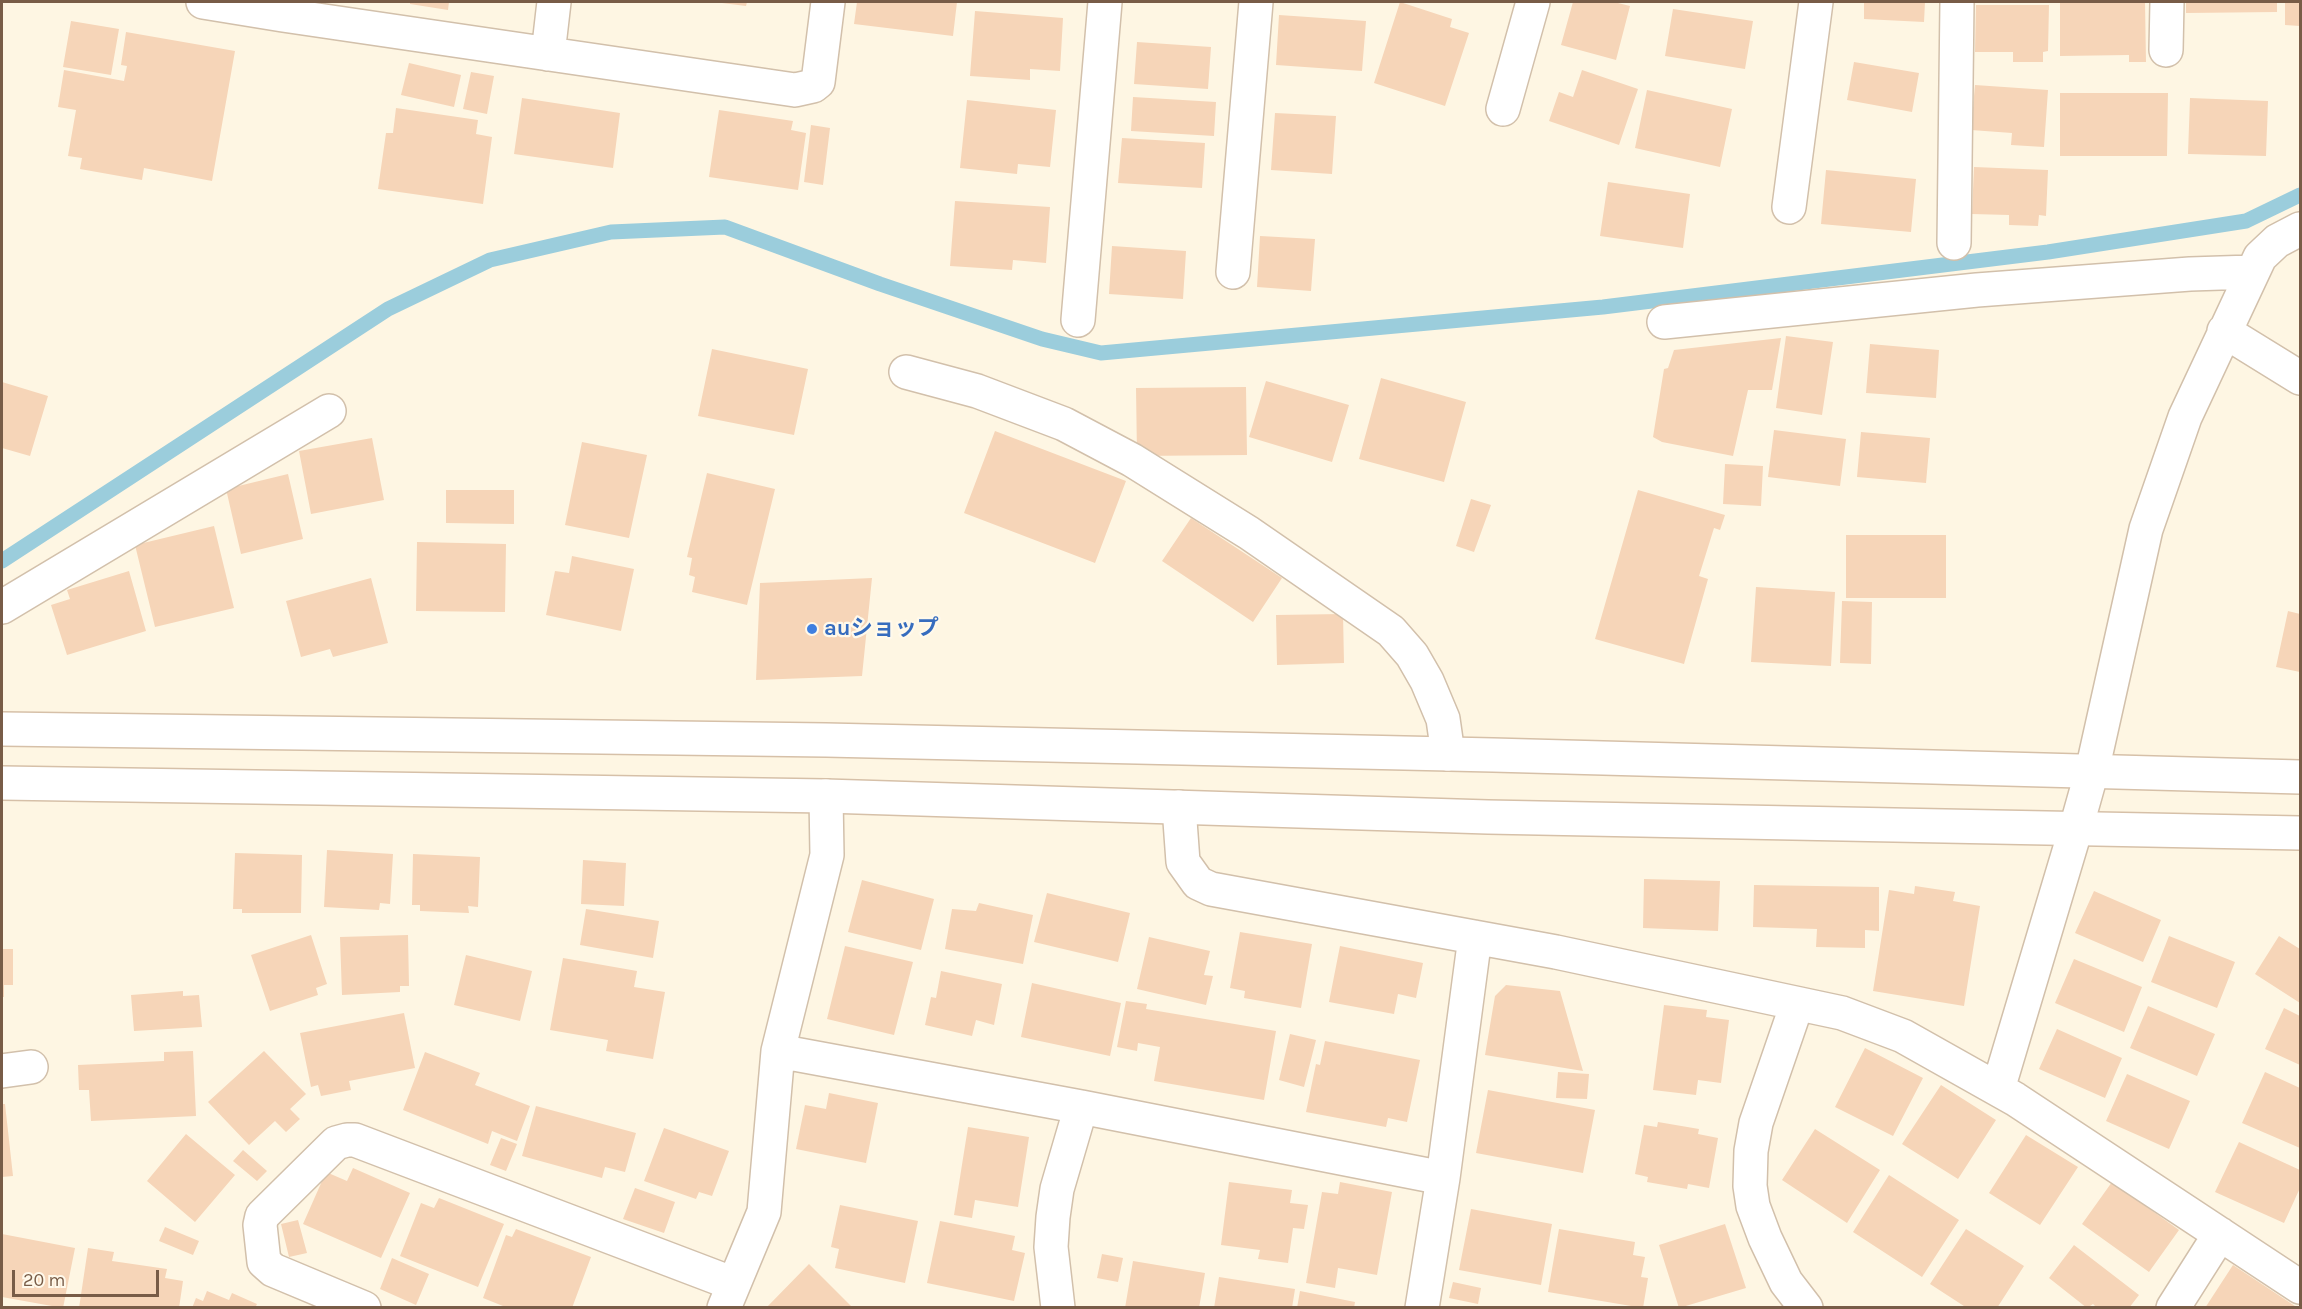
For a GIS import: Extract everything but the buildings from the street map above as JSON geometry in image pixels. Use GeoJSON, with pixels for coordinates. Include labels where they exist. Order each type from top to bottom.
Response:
{"type":"FeatureCollection","features":[{"type":"Feature","properties":{"kind":"street"},"geometry":{"type":"LineString","coordinates":[[203,2],[795,90],[813,86],[818,81],[828,2]]}},
{"type":"Feature","properties":{"kind":"street"},"geometry":{"type":"LineString","coordinates":[[548,54],[554,2]]}},
{"type":"Feature","properties":{"kind":"street"},"geometry":{"type":"LineString","coordinates":[[1078,320],[1105,2]]}},
{"type":"Feature","properties":{"kind":"street"},"geometry":{"type":"LineString","coordinates":[[1233,272],[1256,2]]}},
{"type":"Feature","properties":{"kind":"street"},"geometry":{"type":"LineString","coordinates":[[1503,109],[1533,2]]}},
{"type":"Feature","properties":{"kind":"street"},"geometry":{"type":"LineString","coordinates":[[1789,207],[1816,2]]}},
{"type":"Feature","properties":{"kind":"street"},"geometry":{"type":"LineString","coordinates":[[1954,243],[1957,2]]}},
{"type":"Feature","properties":{"kind":"street"},"geometry":{"type":"LineString","coordinates":[[2166,50],[2167,2]]}},
{"type":"Feature","properties":{"kind":"street"},"geometry":{"type":"LineString","coordinates":[[1998,1089],[2092,771],[2146,529],[2185,417],[2260,257],[2277,241],[2301,229]]}},
{"type":"Feature","properties":{"kind":"street"},"geometry":{"type":"LineString","coordinates":[[1664,322],[1977,290],[2190,274],[2252,272]]}},
{"type":"Feature","properties":{"kind":"street"},"geometry":{"type":"LineString","coordinates":[[2224,331],[2301,378]]}},
{"type":"Feature","properties":{"kind":"street"},"geometry":{"type":"LineString","coordinates":[[906,372],[977,391],[1064,424],[1132,460],[1248,533],[1391,631],[1412,655],[1427,681],[1443,719],[1448,754]]}},
{"type":"Feature","properties":{"kind":"street"},"geometry":{"type":"LineString","coordinates":[[2,607],[329,411]]}},
{"type":"Feature","properties":{"kind":"street"},"geometry":{"type":"LineString","coordinates":[[2,729],[826,740],[2301,777]]}},
{"type":"Feature","properties":{"kind":"street"},"geometry":{"type":"LineString","coordinates":[[2,783],[826,796],[1488,818],[2301,832]]}},
{"type":"Feature","properties":{"kind":"street"},"geometry":{"type":"LineString","coordinates":[[364,1308],[273,1270],[264,1262],[260,1225],[261,1216],[336,1143],[347,1140],[355,1140],[729,1296],[764,1212],[778,1052],[827,855],[826,796]]}},
{"type":"Feature","properties":{"kind":"street"},"geometry":{"type":"LineString","coordinates":[[1179,807],[1183,862],[1198,883],[1211,889],[1556,952],[1866,1020],[1903,1036],[2015,1099],[2301,1287]]}},
{"type":"Feature","properties":{"kind":"street"},"geometry":{"type":"LineString","coordinates":[[1422,1308],[1443,1178],[1475,937]]}},
{"type":"Feature","properties":{"kind":"street"},"geometry":{"type":"LineString","coordinates":[[1797,1004],[1756,1123],[1751,1150],[1749,1186],[1753,1206],[1765,1238],[1786,1282],[1806,1308]]}},
{"type":"Feature","properties":{"kind":"street"},"geometry":{"type":"LineString","coordinates":[[778,1052],[1081,1107],[1443,1178]]}},
{"type":"Feature","properties":{"kind":"street"},"geometry":{"type":"LineString","coordinates":[[1058,1308],[1051,1247],[1056,1190],[1081,1107]]}},
{"type":"Feature","properties":{"kind":"street"},"geometry":{"type":"LineString","coordinates":[[2173,1308],[2220,1234]]}},
{"type":"Feature","properties":{"kind":"waterway"},"geometry":{"type":"LineString","coordinates":[[2,561],[388,309],[490,260],[611,232],[725,227],[880,284],[1042,339],[1101,353],[1603,307],[2048,252],[2246,221],[2300,195]]}},
{"type":"Feature","properties":{"kind":"place","name":"auショップ"},"geometry":{"type":"Point","coordinates":[812,629]}}]}
